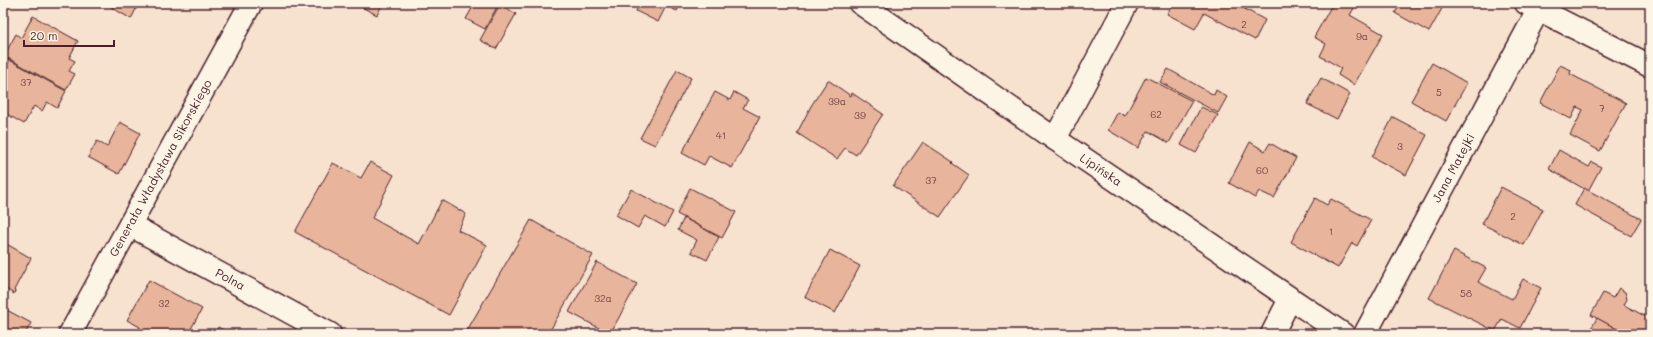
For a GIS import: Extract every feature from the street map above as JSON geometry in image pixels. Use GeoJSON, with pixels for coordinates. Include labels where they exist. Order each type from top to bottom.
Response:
{"type":"FeatureCollection","features":[{"type":"Feature","properties":{"kind":"street","name":"Generała Władysława Sikorskiego"},"geometry":{"type":"LineString","coordinates":[[70,334],[251,3]]}},
{"type":"Feature","properties":{"kind":"street","name":"Lipińska"},"geometry":{"type":"LineString","coordinates":[[860,3],[1055,139],[1343,334]]}},
{"type":"Feature","properties":{"kind":"street"},"geometry":{"type":"LineString","coordinates":[[1055,139],[1127,3]]}},
{"type":"Feature","properties":{"kind":"street"},"geometry":{"type":"LineString","coordinates":[[1535,5],[1650,66]]}},
{"type":"Feature","properties":{"kind":"street","name":"Jana Matejki"},"geometry":{"type":"LineString","coordinates":[[1365,334],[1535,5]]}},
{"type":"Feature","properties":{"kind":"street","name":"Polna"},"geometry":{"type":"LineString","coordinates":[[130,225],[330,334]]}},
{"type":"Feature","properties":{"kind":"street"},"geometry":{"type":"LineString","coordinates":[[1272,334],[1290,299]]}},
{"type":"Feature","properties":{"kind":"building"},"geometry":{"type":"Polygon","coordinates":[[[114,3],[139,3],[131,19],[111,7],[114,3]]]}},
{"type":"Feature","properties":{"kind":"building"},"geometry":{"type":"Polygon","coordinates":[[[354,3],[383,3],[377,15],[354,3]]]}},
{"type":"Feature","properties":{"kind":"building"},"geometry":{"type":"Polygon","coordinates":[[[475,3],[499,3],[485,29],[466,19],[475,3]]]}},
{"type":"Feature","properties":{"kind":"building"},"geometry":{"type":"Polygon","coordinates":[[[640,3],[681,3],[677,11],[666,6],[658,22],[636,11],[640,3]]]}},
{"type":"Feature","properties":{"kind":"building"},"geometry":{"type":"Polygon","coordinates":[[[1173,3],[1234,3],[1265,20],[1255,40],[1204,13],[1195,29],[1167,14],[1173,3]]]}},
{"type":"Feature","properties":{"kind":"building"},"geometry":{"type":"Polygon","coordinates":[[[1234,3],[1249,3],[1246,9],[1234,3]]]}},
{"type":"Feature","properties":{"kind":"building"},"geometry":{"type":"Polygon","coordinates":[[[1333,3],[1357,3],[1350,15],[1383,34],[1354,85],[1338,75],[1341,68],[1320,56],[1326,44],[1314,37],[1333,3]]]}},
{"type":"Feature","properties":{"kind":"building"},"geometry":{"type":"Polygon","coordinates":[[[1401,3],[1445,3],[1429,32],[1395,13],[1401,3]]]}},
{"type":"Feature","properties":{"kind":"building"},"geometry":{"type":"Polygon","coordinates":[[[500,4],[516,14],[496,49],[480,40],[500,4]]]}},
{"type":"Feature","properties":{"kind":"building"},"geometry":{"type":"Polygon","coordinates":[[[33,16],[78,41],[69,58],[75,61],[69,71],[75,74],[66,90],[4,56],[16,34],[21,38],[33,16]]]}},
{"type":"Feature","properties":{"kind":"building"},"geometry":{"type":"Polygon","coordinates":[[[4,57],[66,91],[57,108],[47,102],[42,111],[34,106],[24,124],[3,112],[3,72],[9,62],[3,59],[4,57]]]}},
{"type":"Feature","properties":{"kind":"building"},"geometry":{"type":"Polygon","coordinates":[[[1432,63],[1467,83],[1446,121],[1411,101],[1432,63]]]}},
{"type":"Feature","properties":{"kind":"building"},"geometry":{"type":"Polygon","coordinates":[[[1560,65],[1571,70],[1570,74],[1626,103],[1600,151],[1570,135],[1583,110],[1577,107],[1571,119],[1540,103],[1560,65]]]}},
{"type":"Feature","properties":{"kind":"building"},"geometry":{"type":"Polygon","coordinates":[[[1168,69],[1214,95],[1216,90],[1227,97],[1218,113],[1160,82],[1168,69]]]}},
{"type":"Feature","properties":{"kind":"building"},"geometry":{"type":"Polygon","coordinates":[[[677,70],[691,78],[655,145],[640,138],[677,70]]]}},
{"type":"Feature","properties":{"kind":"building"},"geometry":{"type":"Polygon","coordinates":[[[1146,77],[1192,101],[1169,143],[1148,131],[1138,148],[1108,130],[1118,112],[1125,116],[1146,77]]]}},
{"type":"Feature","properties":{"kind":"building"},"geometry":{"type":"Polygon","coordinates":[[[1321,78],[1350,94],[1337,119],[1307,104],[1321,78]]]}},
{"type":"Feature","properties":{"kind":"building"},"geometry":{"type":"Polygon","coordinates":[[[828,80],[851,96],[852,93],[883,114],[856,155],[845,148],[837,159],[797,133],[811,106],[828,80]]]}},
{"type":"Feature","properties":{"kind":"building"},"geometry":{"type":"Polygon","coordinates":[[[715,92],[730,100],[734,92],[748,100],[743,108],[760,117],[732,168],[709,156],[704,165],[682,153],[715,92]]]}},
{"type":"Feature","properties":{"kind":"building"},"geometry":{"type":"Polygon","coordinates":[[[1201,107],[1218,115],[1196,153],[1181,145],[1201,107]]]}},
{"type":"Feature","properties":{"kind":"building"},"geometry":{"type":"Polygon","coordinates":[[[1393,117],[1427,135],[1406,175],[1372,157],[1393,117]]]}},
{"type":"Feature","properties":{"kind":"building"},"geometry":{"type":"Polygon","coordinates":[[[120,122],[140,133],[119,174],[88,157],[97,141],[107,147],[120,122]]]}},
{"type":"Feature","properties":{"kind":"building"},"geometry":{"type":"Polygon","coordinates":[[[923,142],[953,162],[952,163],[969,175],[940,217],[893,186],[923,142]]]}},
{"type":"Feature","properties":{"kind":"building"},"geometry":{"type":"Polygon","coordinates":[[[1250,142],[1265,151],[1270,143],[1296,158],[1274,198],[1259,191],[1255,198],[1229,183],[1250,142]]]}},
{"type":"Feature","properties":{"kind":"building"},"geometry":{"type":"Polygon","coordinates":[[[1559,150],[1589,167],[1592,162],[1601,167],[1588,191],[1549,169],[1559,150]]]}},
{"type":"Feature","properties":{"kind":"building"},"geometry":{"type":"Polygon","coordinates":[[[370,162],[394,175],[372,218],[419,244],[442,200],[466,214],[458,230],[487,245],[449,315],[295,232],[333,163],[361,178],[370,162]]]}},
{"type":"Feature","properties":{"kind":"building"},"geometry":{"type":"Polygon","coordinates":[[[1501,187],[1543,209],[1524,245],[1482,224],[1501,187]]]}},
{"type":"Feature","properties":{"kind":"building"},"geometry":{"type":"Polygon","coordinates":[[[690,188],[736,212],[722,238],[677,214],[690,188]]]}},
{"type":"Feature","properties":{"kind":"building"},"geometry":{"type":"Polygon","coordinates":[[[1584,188],[1641,219],[1631,236],[1575,205],[1584,188]]]}},
{"type":"Feature","properties":{"kind":"building"},"geometry":{"type":"Polygon","coordinates":[[[631,189],[673,212],[665,227],[645,216],[638,228],[616,215],[631,189]]]}},
{"type":"Feature","properties":{"kind":"building"},"geometry":{"type":"Polygon","coordinates":[[[1315,198],[1327,205],[1331,199],[1371,220],[1357,246],[1352,243],[1338,268],[1291,242],[1315,198]]]}},
{"type":"Feature","properties":{"kind":"building"},"geometry":{"type":"Polygon","coordinates":[[[684,218],[719,237],[707,260],[691,252],[697,240],[678,230],[684,218]]]}},
{"type":"Feature","properties":{"kind":"building"},"geometry":{"type":"Polygon","coordinates":[[[531,220],[593,255],[548,334],[465,334],[531,220]]]}},
{"type":"Feature","properties":{"kind":"building"},"geometry":{"type":"Polygon","coordinates":[[[3,242],[31,258],[14,290],[14,294],[3,287],[3,242]]]}},
{"type":"Feature","properties":{"kind":"building"},"geometry":{"type":"Polygon","coordinates":[[[830,250],[860,266],[835,313],[805,297],[830,250]]]}},
{"type":"Feature","properties":{"kind":"building"},"geometry":{"type":"Polygon","coordinates":[[[1454,251],[1486,268],[1478,282],[1512,299],[1523,279],[1541,288],[1520,328],[1502,319],[1495,331],[1429,298],[1454,251]]]}},
{"type":"Feature","properties":{"kind":"building"},"geometry":{"type":"Polygon","coordinates":[[[597,262],[637,284],[610,334],[569,312],[597,262]]]}},
{"type":"Feature","properties":{"kind":"building"},"geometry":{"type":"Polygon","coordinates":[[[149,280],[202,309],[188,334],[136,334],[140,327],[127,320],[149,280]]]}},
{"type":"Feature","properties":{"kind":"building"},"geometry":{"type":"Polygon","coordinates":[[[1619,288],[1625,292],[1627,299],[1624,305],[1650,319],[1650,334],[1626,334],[1591,315],[1603,293],[1613,298],[1619,288]]]}},
{"type":"Feature","properties":{"kind":"building"},"geometry":{"type":"Polygon","coordinates":[[[3,308],[31,323],[25,334],[3,334],[3,308]]]}},
{"type":"Feature","properties":{"kind":"building"},"geometry":{"type":"Polygon","coordinates":[[[1597,318],[1626,334],[1588,334],[1597,318]]]}},
{"type":"Feature","properties":{"kind":"building"},"geometry":{"type":"Polygon","coordinates":[[[218,327],[231,334],[215,334],[218,327]]]}}]}
